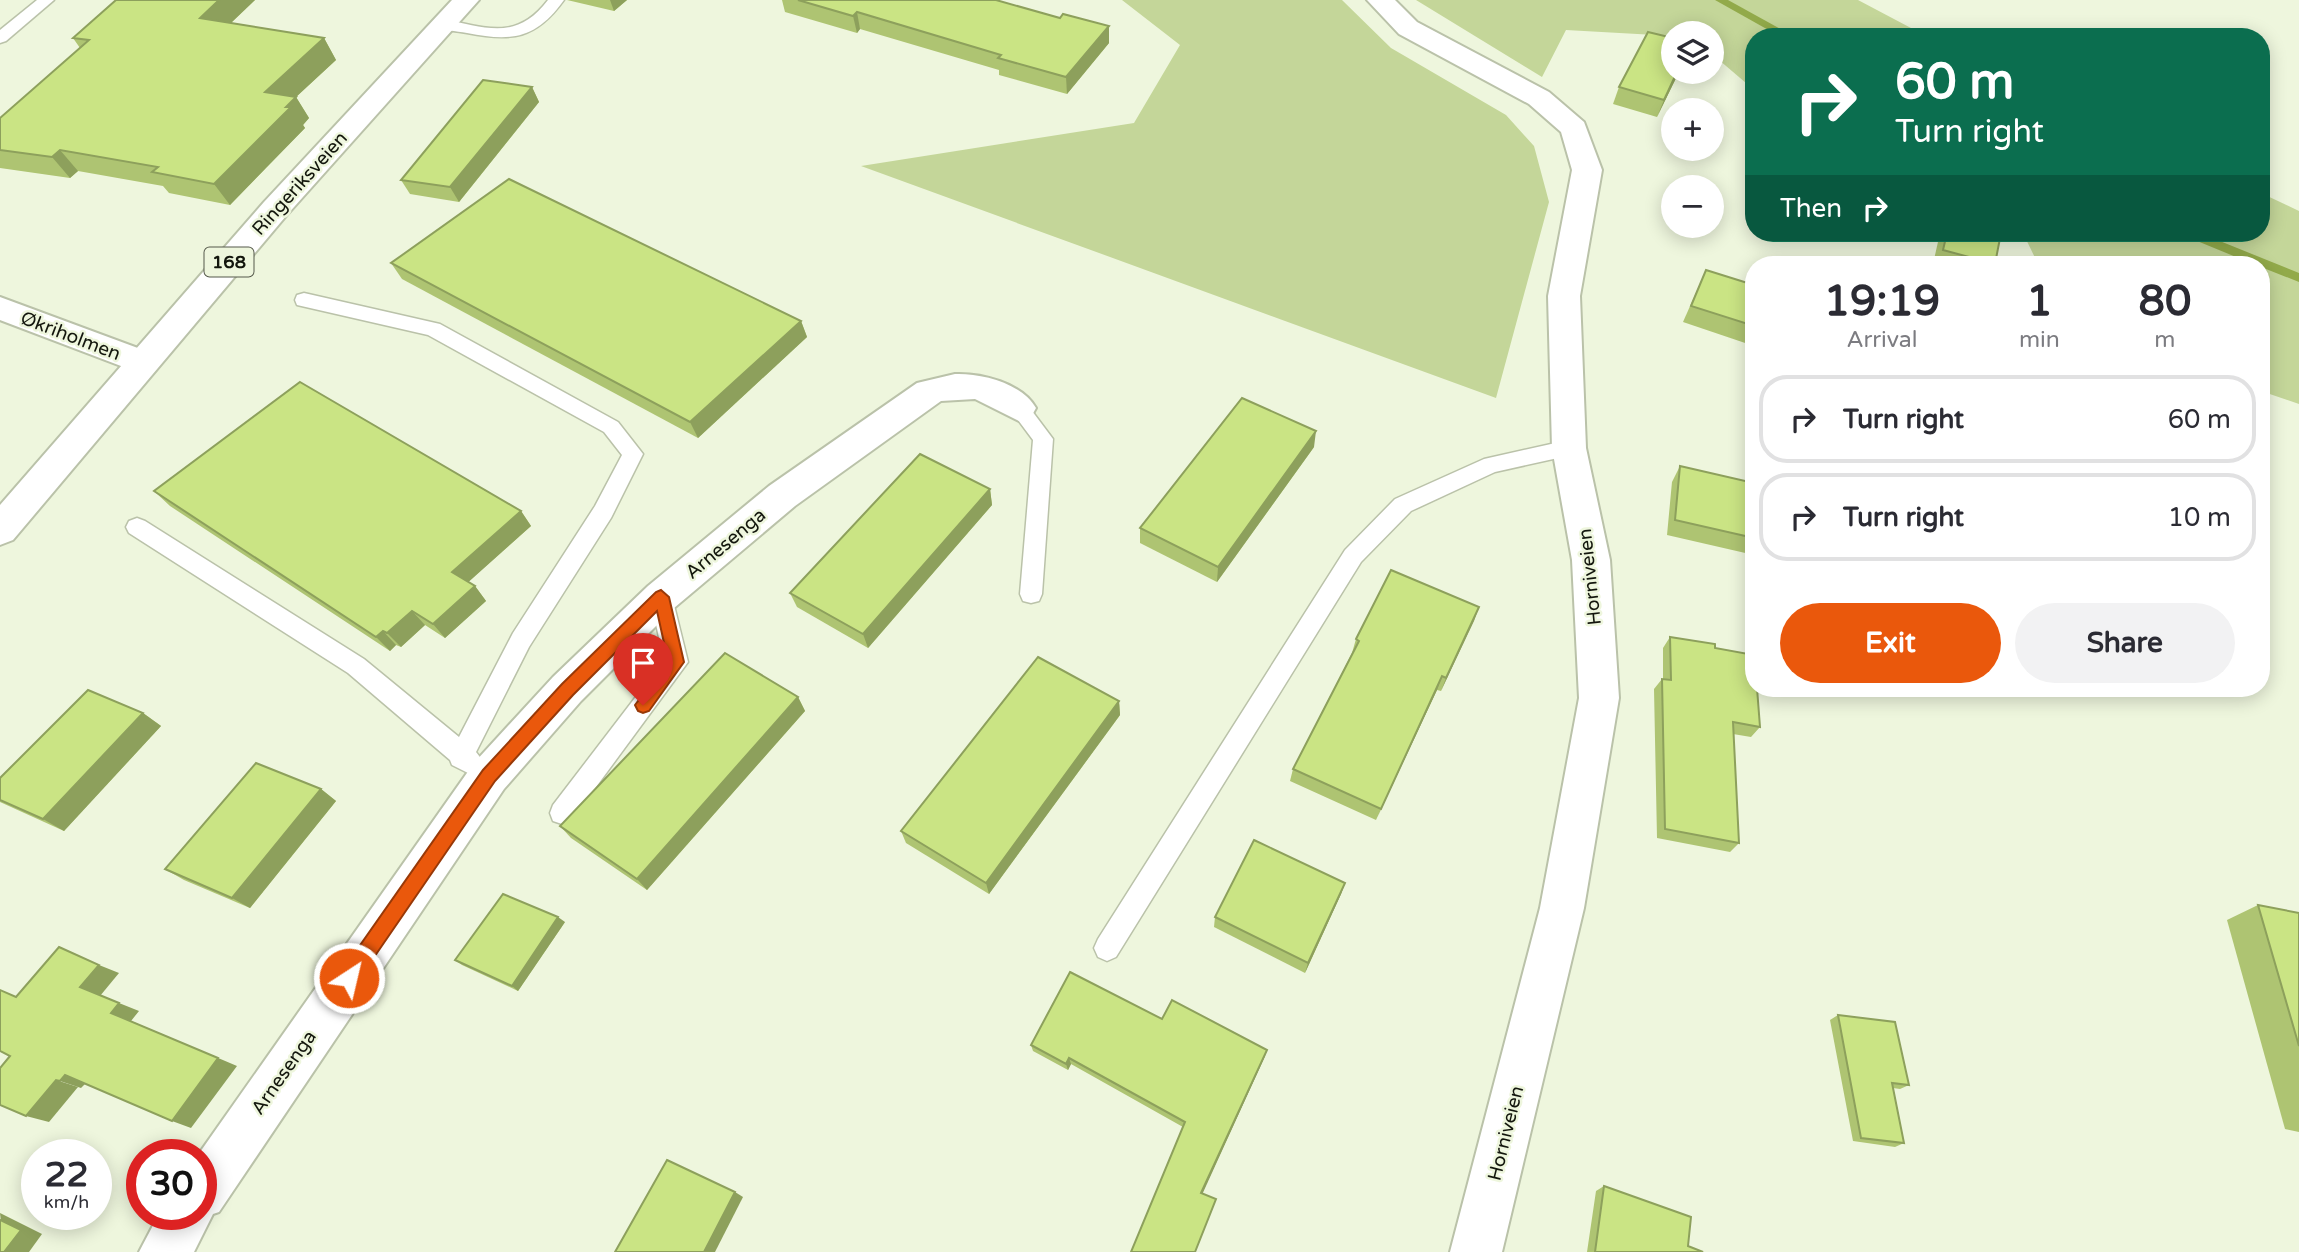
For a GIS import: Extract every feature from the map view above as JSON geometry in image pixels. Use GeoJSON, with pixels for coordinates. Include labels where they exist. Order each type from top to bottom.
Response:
{"type":"FeatureCollection","features":[{"type":"Feature","properties":{"kind":"street","name":"Ringeriksveien"},"geometry":{"type":"LineString","coordinates":[[0,530],[275,209],[466,0]]}},
{"type":"Feature","properties":{"kind":"street","name":"Horniveien"},"geometry":{"type":"LineString","coordinates":[[1380,0],[1408,28],[1539,98],[1574,128],[1587,170],[1564,296],[1569,448],[1591,560],[1599,698],[1562,908],[1476,1252]]}},
{"type":"Feature","properties":{"kind":"street","name":"Økriholmen"},"geometry":{"type":"LineString","coordinates":[[0,308],[142,362]]}},
{"type":"Feature","properties":{"kind":"street","name":"Arnesenga"},"geometry":{"type":"LineString","coordinates":[[217,1169],[475,766],[567,690],[661,597],[782,496],[929,392],[954,383],[993,391],[1019,408]]}},
{"type":"Feature","properties":{"kind":"street"},"geometry":{"type":"LineString","coordinates":[[165,1252],[178,1230]]}},
{"type":"Feature","properties":{"kind":"lane"},"geometry":{"type":"LineString","coordinates":[[0,38],[46,0]]}},
{"type":"Feature","properties":{"kind":"lane"},"geometry":{"type":"LineString","coordinates":[[443,24],[505,34],[521,32],[537,25],[556,0]]}},
{"type":"Feature","properties":{"kind":"lane"},"geometry":{"type":"LineString","coordinates":[[137,527],[356,666],[475,766],[521,640],[603,512],[633,454],[611,427],[433,329],[304,300]]}},
{"type":"Feature","properties":{"kind":"lane","name":"Arnesenga"},"geometry":{"type":"LineString","coordinates":[[1019,408],[1043,439],[1031,594]]}},
{"type":"Feature","properties":{"kind":"lane"},"geometry":{"type":"LineString","coordinates":[[1107,948],[1353,556],[1403,505],[1490,465],[1569,448]]}},
{"type":"Feature","properties":{"kind":"lane"},"geometry":{"type":"LineString","coordinates":[[562,813],[676,662],[661,597]]}},
{"type":"Feature","properties":{"kind":"green space"},"geometry":{"type":"Polygon","coordinates":[[[1122,0],[1342,0],[1391,48],[1506,115],[1534,146],[1549,202],[1496,398],[861,166],[1134,123],[1180,45],[1122,0]]]}},
{"type":"Feature","properties":{"kind":"green space"},"geometry":{"type":"Polygon","coordinates":[[[1416,0],[1858,0],[1911,28],[1745,28],[1745,82],[1724,64],[1724,21],[1661,21],[1661,35],[1566,30],[1542,77],[1416,0]]]}},
{"type":"Feature","properties":{"kind":"green space"},"geometry":{"type":"Polygon","coordinates":[[[2270,197],[2299,211],[2299,404],[2270,394],[2270,256],[2034,256],[2027,242],[2270,242],[2270,197]]]}},
{"type":"Feature","properties":{"kind":"building"},"geometry":{"type":"Polygon","coordinates":[[[116,0],[219,0],[200,18],[324,38],[265,92],[296,97],[286,107],[291,107],[214,184],[152,172],[158,167],[60,150],[52,157],[0,150],[0,118],[89,40],[73,38],[116,0]]]}},
{"type":"Feature","properties":{"kind":"building"},"geometry":{"type":"Polygon","coordinates":[[[798,0],[996,0],[1060,18],[1063,14],[1109,26],[1066,77],[857,12],[853,16],[798,0]]]}},
{"type":"Feature","properties":{"kind":"building"},"geometry":{"type":"Polygon","coordinates":[[[1648,32],[1661,35],[1661,84],[1671,84],[1665,98],[1619,87],[1648,32]]]}},
{"type":"Feature","properties":{"kind":"building"},"geometry":{"type":"Polygon","coordinates":[[[483,80],[532,87],[450,187],[401,180],[483,80]]]}},
{"type":"Feature","properties":{"kind":"building"},"geometry":{"type":"Polygon","coordinates":[[[509,179],[801,321],[690,422],[391,263],[509,179]]]}},
{"type":"Feature","properties":{"kind":"building"},"geometry":{"type":"Polygon","coordinates":[[[1945,242],[1999,242],[1997,256],[1965,256],[1943,250],[1945,242]]]}},
{"type":"Feature","properties":{"kind":"building"},"geometry":{"type":"Polygon","coordinates":[[[1706,270],[1745,282],[1745,323],[1691,306],[1706,270]]]}},
{"type":"Feature","properties":{"kind":"building"},"geometry":{"type":"Polygon","coordinates":[[[300,382],[521,511],[452,572],[475,586],[433,624],[412,611],[387,633],[383,631],[376,637],[154,491],[300,382]]]}},
{"type":"Feature","properties":{"kind":"building"},"geometry":{"type":"Polygon","coordinates":[[[1242,398],[1316,431],[1218,567],[1140,528],[1242,398]]]}},
{"type":"Feature","properties":{"kind":"building"},"geometry":{"type":"Polygon","coordinates":[[[920,454],[990,489],[863,634],[790,593],[920,454]]]}},
{"type":"Feature","properties":{"kind":"building"},"geometry":{"type":"Polygon","coordinates":[[[1680,466],[1745,481],[1745,536],[1675,520],[1680,466]]]}},
{"type":"Feature","properties":{"kind":"building"},"geometry":{"type":"Polygon","coordinates":[[[1391,570],[1479,607],[1446,678],[1442,676],[1381,809],[1293,769],[1359,641],[1356,639],[1391,570]]]}},
{"type":"Feature","properties":{"kind":"building"},"geometry":{"type":"Polygon","coordinates":[[[1670,637],[1715,644],[1715,648],[1745,653],[1745,697],[1758,697],[1760,727],[1733,722],[1739,843],[1665,829],[1662,679],[1671,680],[1670,637]]]}},
{"type":"Feature","properties":{"kind":"building"},"geometry":{"type":"Polygon","coordinates":[[[725,653],[798,697],[637,879],[560,826],[725,653]]]}},
{"type":"Feature","properties":{"kind":"building"},"geometry":{"type":"Polygon","coordinates":[[[1038,657],[1119,701],[986,883],[901,831],[1038,657]]]}},
{"type":"Feature","properties":{"kind":"building"},"geometry":{"type":"Polygon","coordinates":[[[88,690],[143,713],[43,819],[0,800],[0,778],[88,690]]]}},
{"type":"Feature","properties":{"kind":"building"},"geometry":{"type":"Polygon","coordinates":[[[256,763],[321,789],[232,898],[165,869],[256,763]]]}},
{"type":"Feature","properties":{"kind":"building"},"geometry":{"type":"Polygon","coordinates":[[[1254,840],[1345,883],[1308,963],[1215,917],[1254,840]]]}},
{"type":"Feature","properties":{"kind":"building"},"geometry":{"type":"Polygon","coordinates":[[[503,894],[558,917],[512,986],[455,960],[503,894]]]}},
{"type":"Feature","properties":{"kind":"building"},"geometry":{"type":"Polygon","coordinates":[[[2258,905],[2299,913],[2299,1046],[2258,905]]]}},
{"type":"Feature","properties":{"kind":"building"},"geometry":{"type":"Polygon","coordinates":[[[59,947],[99,965],[80,987],[119,1003],[111,1013],[218,1058],[172,1121],[65,1075],[60,1081],[56,1080],[26,1116],[0,1105],[0,1068],[10,1056],[0,1051],[0,990],[16,997],[59,947]]]}},
{"type":"Feature","properties":{"kind":"building"},"geometry":{"type":"Polygon","coordinates":[[[1070,972],[1162,1019],[1172,1000],[1267,1050],[1201,1193],[1216,1199],[1195,1252],[1131,1252],[1185,1122],[1069,1058],[1066,1064],[1031,1045],[1070,972]]]}},
{"type":"Feature","properties":{"kind":"building"},"geometry":{"type":"Polygon","coordinates":[[[1838,1015],[1895,1022],[1909,1085],[1892,1083],[1904,1143],[1861,1138],[1838,1015]]]}},
{"type":"Feature","properties":{"kind":"building"},"geometry":{"type":"Polygon","coordinates":[[[667,1160],[735,1192],[704,1252],[615,1252],[667,1160]]]}},
{"type":"Feature","properties":{"kind":"building"},"geometry":{"type":"Polygon","coordinates":[[[1604,1186],[1691,1217],[1688,1246],[1703,1252],[1595,1252],[1604,1186]]]}},
{"type":"Feature","properties":{"kind":"building"},"geometry":{"type":"Polygon","coordinates":[[[0,1220],[21,1230],[4,1252],[0,1252],[0,1220]]]}},
{"type":"Feature","properties":{"kind":"waterway"},"geometry":{"type":"LineString","coordinates":[[1720,0],[1773,28]]}},
{"type":"Feature","properties":{"kind":"waterway"},"geometry":{"type":"LineString","coordinates":[[2211,242],[2245,256]]}},
{"type":"Feature","properties":{"kind":"waterway"},"geometry":{"type":"LineString","coordinates":[[2270,266],[2299,278]]}},
{"type":"Feature","properties":{"kind":"route"},"geometry":{"type":"LineString","coordinates":[[349,978],[489,776],[567,690],[661,597],[676,662],[643,705]]}}]}
